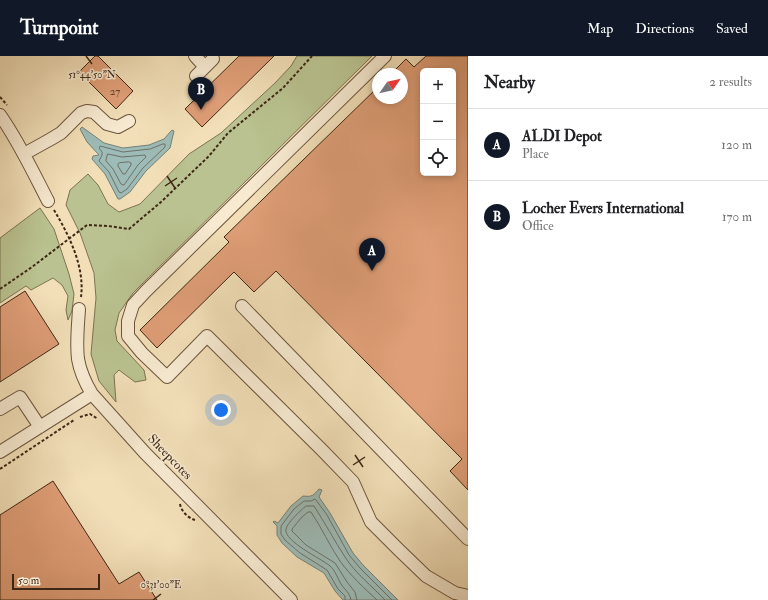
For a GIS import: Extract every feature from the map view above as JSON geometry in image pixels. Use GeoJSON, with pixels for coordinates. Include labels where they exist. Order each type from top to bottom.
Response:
{"type":"FeatureCollection","features":[{"type":"Feature","properties":{"kind":"street"},"geometry":{"type":"LineString","coordinates":[[195,56],[209,63],[196,76]]}},
{"type":"Feature","properties":{"kind":"street"},"geometry":{"type":"LineString","coordinates":[[385,56],[133,305],[128,321],[128,336],[142,353],[166,377],[207,336],[353,482],[371,522],[399,550],[426,576],[455,593],[468,596]]}},
{"type":"Feature","properties":{"kind":"street"},"geometry":{"type":"LineString","coordinates":[[4,110],[4,129],[24,154],[48,201]]}},
{"type":"Feature","properties":{"kind":"street"},"geometry":{"type":"LineString","coordinates":[[24,154],[51,140],[62,132],[81,113],[87,111],[94,112],[107,124],[118,128],[129,121]]}},
{"type":"Feature","properties":{"kind":"street"},"geometry":{"type":"LineString","coordinates":[[242,306],[466,532]]}},
{"type":"Feature","properties":{"kind":"street","name":"Sheepcotes"},"geometry":{"type":"LineString","coordinates":[[79,309],[77,339],[78,360],[86,383],[92,394],[145,453],[291,600]]}},
{"type":"Feature","properties":{"kind":"street"},"geometry":{"type":"LineString","coordinates":[[0,452],[92,394]]}},
{"type":"Feature","properties":{"kind":"street"},"geometry":{"type":"LineString","coordinates":[[0,409],[20,397],[40,427]]}},
{"type":"Feature","properties":{"kind":"path"},"geometry":{"type":"LineString","coordinates":[[0,289],[87,225],[129,229],[161,202],[209,156],[228,133],[283,88],[312,56]]}},
{"type":"Feature","properties":{"kind":"path"},"geometry":{"type":"LineString","coordinates":[[0,97],[4,110]]}},
{"type":"Feature","properties":{"kind":"path"},"geometry":{"type":"LineString","coordinates":[[48,201],[60,219],[78,260],[81,278],[79,309]]}},
{"type":"Feature","properties":{"kind":"path"},"geometry":{"type":"LineString","coordinates":[[0,469],[81,416],[90,414],[102,422]]}},
{"type":"Feature","properties":{"kind":"green space"},"geometry":{"type":"Polygon","coordinates":[[[297,56],[372,56],[133,293],[119,313],[115,330],[117,341],[144,370],[146,380],[135,382],[119,370],[114,375],[116,402],[99,381],[91,354],[96,298],[94,273],[80,233],[66,205],[70,190],[88,174],[98,185],[108,204],[119,212],[140,204],[189,154],[221,133],[275,83],[291,66],[297,56]]]}},
{"type":"Feature","properties":{"kind":"green space"},"geometry":{"type":"Polygon","coordinates":[[[40,208],[54,229],[74,294],[72,311],[68,320],[66,310],[68,296],[62,285],[53,278],[31,290],[26,286],[0,303],[0,238],[40,208]]]}},
{"type":"Feature","properties":{"kind":"water"},"geometry":{"type":"Polygon","coordinates":[[[82,127],[104,143],[123,148],[149,145],[164,139],[172,130],[174,131],[170,148],[146,171],[130,192],[118,199],[105,174],[92,159],[93,156],[99,155],[87,142],[80,129],[82,127]]]}},
{"type":"Feature","properties":{"kind":"water"},"geometry":{"type":"Polygon","coordinates":[[[319,489],[322,490],[319,497],[353,553],[398,600],[343,600],[335,591],[324,573],[297,557],[282,543],[277,535],[277,526],[273,522],[278,523],[291,506],[303,496],[312,496],[319,489]]]}},
{"type":"Feature","properties":{"kind":"building"},"geometry":{"type":"Polygon","coordinates":[[[95,56],[98,56],[133,91],[116,109],[79,72],[95,56]]]}},
{"type":"Feature","properties":{"kind":"building"},"geometry":{"type":"Polygon","coordinates":[[[239,56],[274,56],[202,127],[185,109],[239,56]]]}},
{"type":"Feature","properties":{"kind":"building"},"geometry":{"type":"Polygon","coordinates":[[[426,56],[468,56],[468,490],[450,471],[462,459],[276,271],[254,292],[234,272],[157,348],[140,330],[229,242],[224,237],[372,93],[372,104],[408,104],[408,68],[397,68],[406,59],[414,67],[426,56]]]}},
{"type":"Feature","properties":{"kind":"building"},"geometry":{"type":"Polygon","coordinates":[[[25,291],[59,344],[0,382],[0,307],[25,291]]]}},
{"type":"Feature","properties":{"kind":"building"},"geometry":{"type":"Polygon","coordinates":[[[53,481],[119,584],[139,572],[157,600],[0,600],[0,515],[53,481]]]}},
{"type":"Feature","properties":{"kind":"place","name":"Locher Evers International"},"geometry":{"type":"Point","coordinates":[201,110]}},
{"type":"Feature","properties":{"kind":"place","name":"ALDI Depot"},"geometry":{"type":"Point","coordinates":[372,271]}}]}
